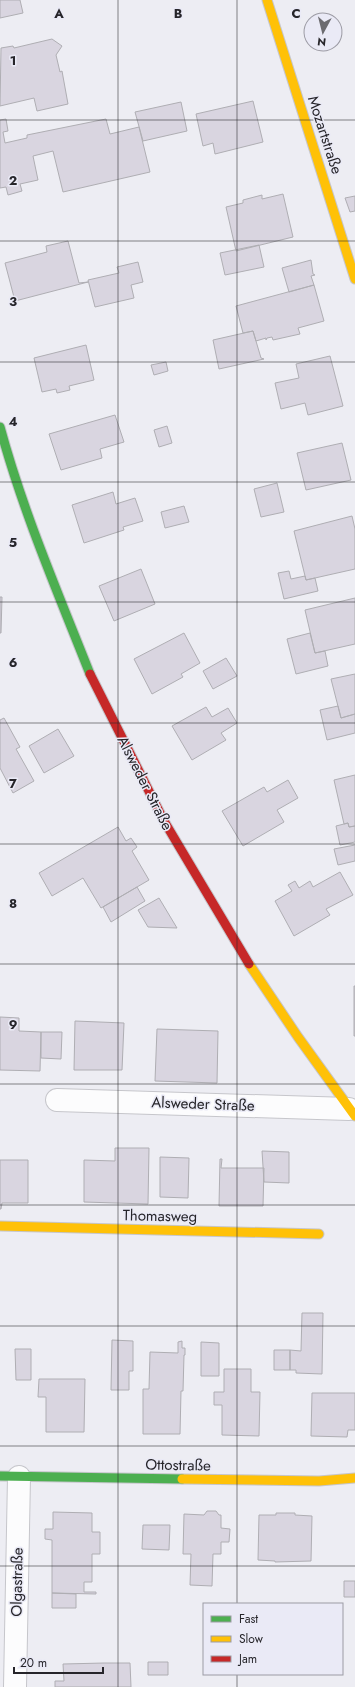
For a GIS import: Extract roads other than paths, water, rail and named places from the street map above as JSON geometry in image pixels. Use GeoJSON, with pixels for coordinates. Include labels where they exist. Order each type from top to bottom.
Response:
{"type":"FeatureCollection","features":[{"type":"Feature","properties":{"kind":"street","name":"Mozartstraße"},"geometry":{"type":"LineString","coordinates":[[267,0],[355,279]]}},
{"type":"Feature","properties":{"kind":"street","name":"Alsweder Straße"},"geometry":{"type":"LineString","coordinates":[[0,427],[10,464],[34,534],[92,678],[164,820],[245,958],[352,1112]]}},
{"type":"Feature","properties":{"kind":"street","name":"Alsweder Straße"},"geometry":{"type":"LineString","coordinates":[[57,1100],[352,1112]]}},
{"type":"Feature","properties":{"kind":"street","name":"Thomasweg"},"geometry":{"type":"LineString","coordinates":[[0,1226],[319,1234]]}},
{"type":"Feature","properties":{"kind":"street","name":"Ottostraße"},"geometry":{"type":"LineString","coordinates":[[9,1476],[319,1481],[355,1478]]}},
{"type":"Feature","properties":{"kind":"street","name":"Olgastraße"},"geometry":{"type":"LineString","coordinates":[[9,1476],[15,1687]]}}]}
